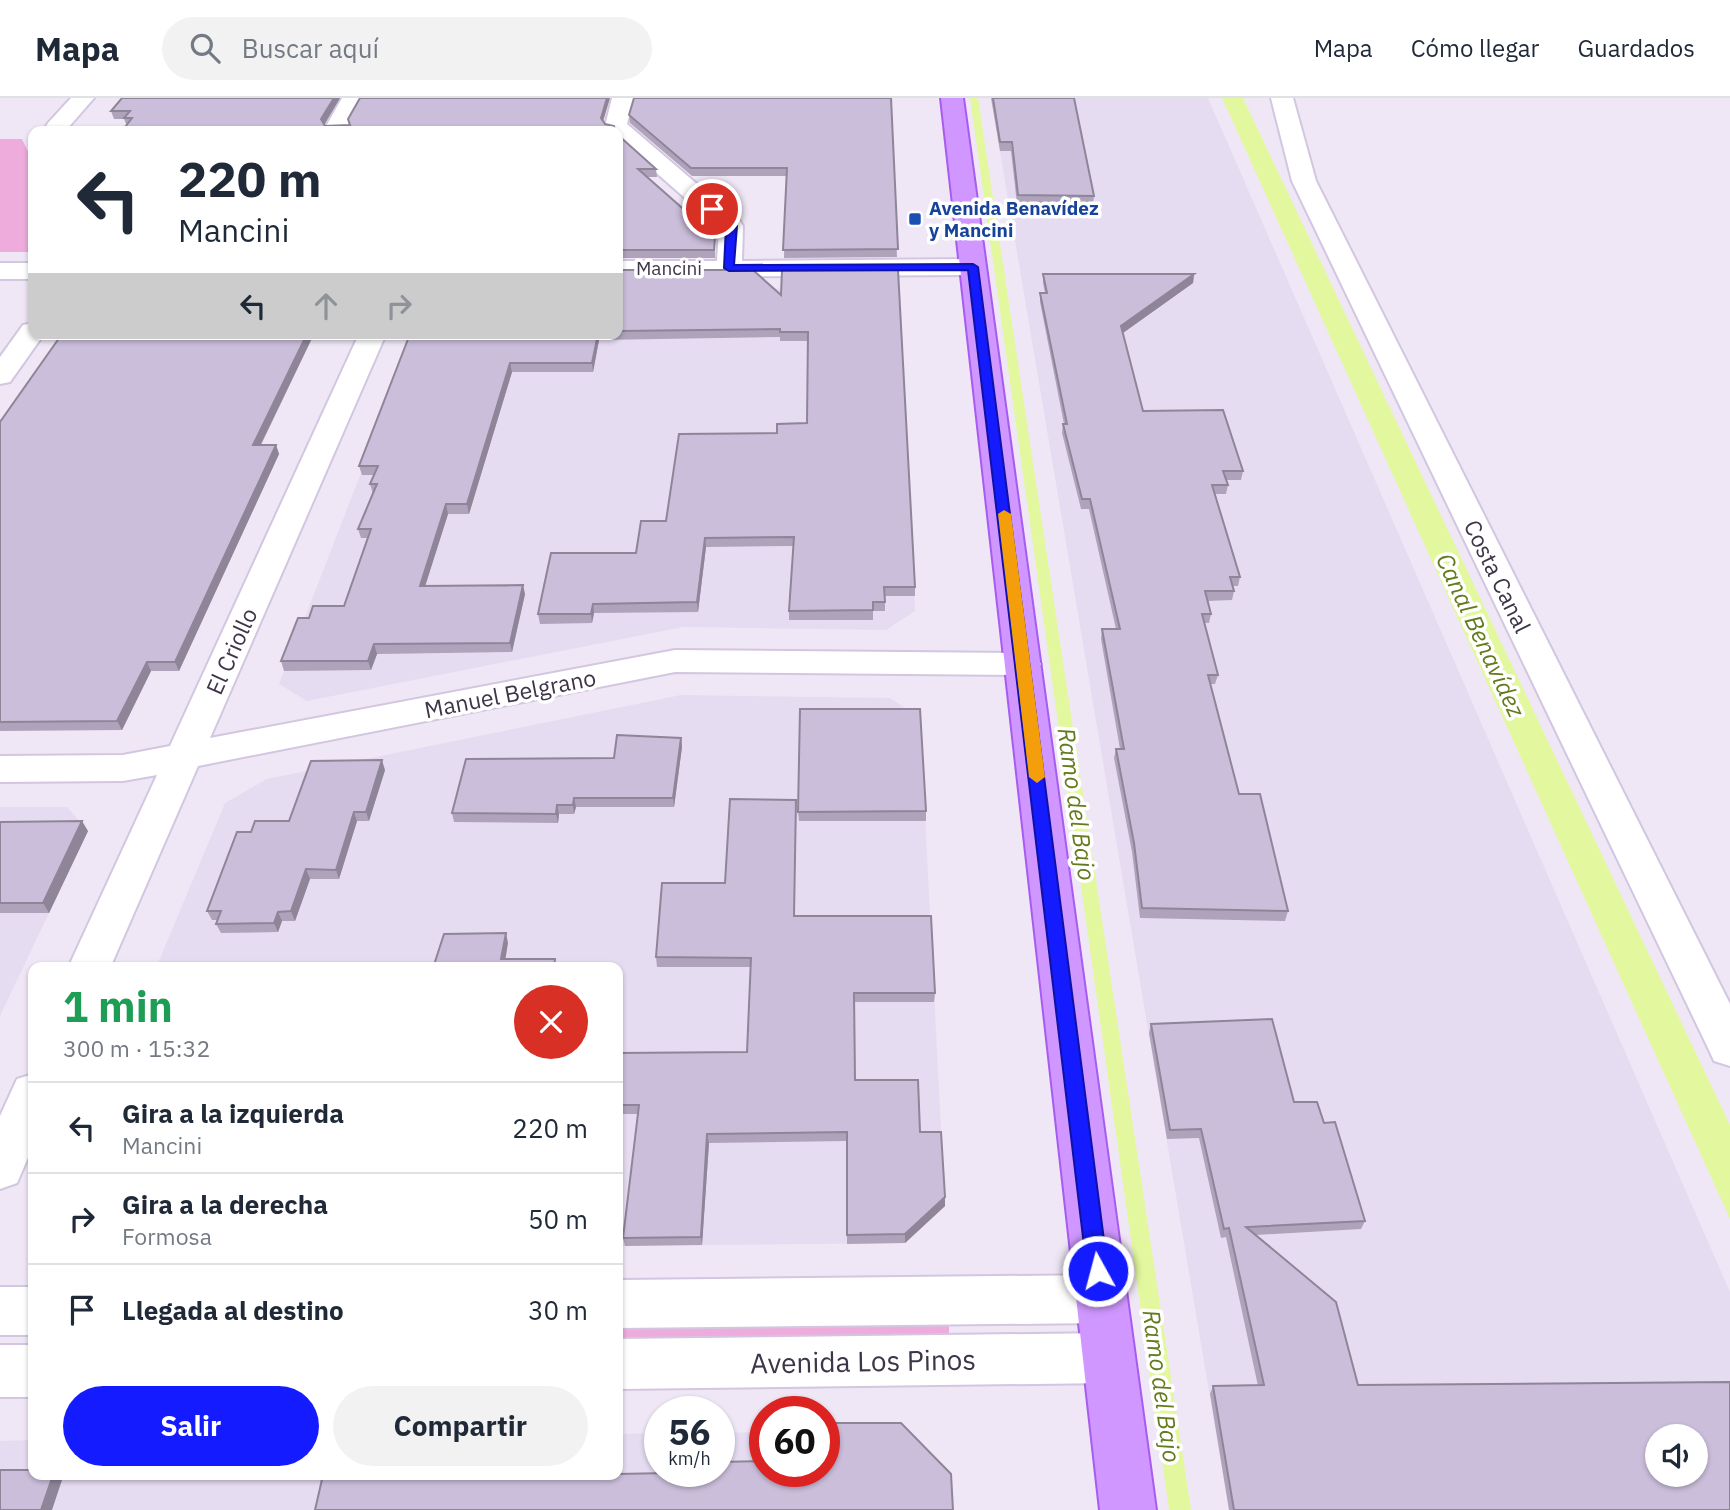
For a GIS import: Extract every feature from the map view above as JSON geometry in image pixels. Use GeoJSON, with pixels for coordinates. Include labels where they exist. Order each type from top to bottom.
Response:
{"type":"FeatureCollection","features":[{"type":"Feature","properties":{"kind":"main road"},"geometry":{"type":"LineString","coordinates":[[952,98],[1128,1510]]}},
{"type":"Feature","properties":{"kind":"street"},"geometry":{"type":"LineString","coordinates":[[58,126],[83,98]]}},
{"type":"Feature","properties":{"kind":"street"},"geometry":{"type":"LineString","coordinates":[[337,126],[353,98]]}},
{"type":"Feature","properties":{"kind":"street"},"geometry":{"type":"LineString","coordinates":[[616,126],[623,98]]}},
{"type":"Feature","properties":{"kind":"street","name":"Costa Canal"},"geometry":{"type":"LineString","coordinates":[[1282,98],[1304,181],[1730,1048]]}},
{"type":"Feature","properties":{"kind":"street"},"geometry":{"type":"LineString","coordinates":[[623,132],[732,226],[729,268]]}},
{"type":"Feature","properties":{"kind":"street","name":"Mancini"},"geometry":{"type":"LineString","coordinates":[[623,269],[973,267]]}},
{"type":"Feature","properties":{"kind":"street"},"geometry":{"type":"LineString","coordinates":[[0,271],[28,271]]}},
{"type":"Feature","properties":{"kind":"street"},"geometry":{"type":"LineString","coordinates":[[0,376],[28,338]]}},
{"type":"Feature","properties":{"kind":"street","name":"El Criollo"},"geometry":{"type":"LineString","coordinates":[[92,962],[370,340]]}},
{"type":"Feature","properties":{"kind":"street","name":"Manuel Belgrano"},"geometry":{"type":"LineString","coordinates":[[0,769],[123,768],[675,661],[1023,664]]}},
{"type":"Feature","properties":{"kind":"street"},"geometry":{"type":"LineString","coordinates":[[0,1168],[28,1104]]}},
{"type":"Feature","properties":{"kind":"street"},"geometry":{"type":"LineString","coordinates":[[623,1304],[1101,1299]]}},
{"type":"Feature","properties":{"kind":"street"},"geometry":{"type":"LineString","coordinates":[[0,1311],[28,1311]]}},
{"type":"Feature","properties":{"kind":"street","name":"Avenida Los Pinos"},"geometry":{"type":"LineString","coordinates":[[623,1364],[1109,1358]]}},
{"type":"Feature","properties":{"kind":"street"},"geometry":{"type":"LineString","coordinates":[[0,1371],[28,1371]]}},
{"type":"Feature","properties":{"kind":"shaded area"},"geometry":{"type":"Polygon","coordinates":[[[991,98],[1208,98],[1730,1292],[1730,1510],[1229,1510],[991,98]]]}},
{"type":"Feature","properties":{"kind":"shaded area"},"geometry":{"type":"Polygon","coordinates":[[[0,139],[22,139],[28,152],[28,252],[0,252],[0,139]]]}},
{"type":"Feature","properties":{"kind":"shaded area"},"geometry":{"type":"Polygon","coordinates":[[[888,288],[911,521],[915,611],[886,630],[683,627],[307,701],[279,684],[413,340],[623,340],[623,289],[888,288]]]}},
{"type":"Feature","properties":{"kind":"shaded area"},"geometry":{"type":"Polygon","coordinates":[[[681,695],[890,698],[920,718],[945,1206],[905,1243],[623,1246],[623,962],[159,962],[225,803],[267,779],[681,695]]]}},
{"type":"Feature","properties":{"kind":"shaded area"},"geometry":{"type":"Polygon","coordinates":[[[0,807],[67,807],[88,831],[0,1016],[0,807]]]}},
{"type":"Feature","properties":{"kind":"shaded area"},"geometry":{"type":"Polygon","coordinates":[[[949,1323],[949,1338],[623,1341],[623,1327],[949,1323]]]}},
{"type":"Feature","properties":{"kind":"shaded area"},"geometry":{"type":"Polygon","coordinates":[[[749,1432],[749,1487],[840,1487],[840,1477],[952,1510],[0,1510],[0,1441],[28,1440],[28,1480],[623,1480],[623,1434],[644,1433],[644,1487],[735,1487],[735,1433],[749,1432]]]}},
{"type":"Feature","properties":{"kind":"water","name":"Canal Benavídez"},"geometry":{"type":"Polygon","coordinates":[[[1222,98],[1243,98],[1730,1125],[1730,1219],[1222,98]]]}},
{"type":"Feature","properties":{"kind":"building"},"geometry":{"type":"Polygon","coordinates":[[[122,98],[334,98],[321,119],[325,126],[126,126],[132,118],[124,118],[130,111],[111,111],[122,98]]]}},
{"type":"Feature","properties":{"kind":"building"},"geometry":{"type":"Polygon","coordinates":[[[360,98],[607,98],[601,118],[605,124],[614,126],[325,126],[350,125],[348,119],[360,98]]]}},
{"type":"Feature","properties":{"kind":"building"},"geometry":{"type":"Polygon","coordinates":[[[634,98],[891,98],[898,249],[783,250],[787,168],[691,168],[629,115],[634,98]]]}},
{"type":"Feature","properties":{"kind":"building"},"geometry":{"type":"Polygon","coordinates":[[[993,98],[1074,98],[1094,196],[1018,195],[1012,142],[1000,142],[993,98]]]}},
{"type":"Feature","properties":{"kind":"building"},"geometry":{"type":"Polygon","coordinates":[[[623,139],[656,169],[638,169],[715,237],[714,250],[623,250],[623,139]]]}},
{"type":"Feature","properties":{"kind":"building"},"geometry":{"type":"Polygon","coordinates":[[[623,270],[753,270],[781,295],[782,270],[898,270],[915,587],[884,587],[885,602],[873,602],[873,610],[789,611],[794,537],[705,538],[697,602],[593,604],[591,614],[538,614],[551,553],[636,553],[641,521],[666,521],[679,434],[777,433],[777,424],[807,423],[808,332],[780,332],[780,329],[623,331],[623,270]]]}},
{"type":"Feature","properties":{"kind":"building"},"geometry":{"type":"Polygon","coordinates":[[[1043,274],[1194,274],[1121,326],[1143,411],[1223,410],[1243,471],[1223,471],[1228,485],[1212,485],[1240,577],[1230,577],[1234,591],[1205,591],[1211,614],[1202,614],[1218,675],[1208,675],[1239,794],[1260,794],[1288,911],[1142,908],[1134,843],[1116,749],[1124,749],[1102,629],[1120,629],[1090,499],[1082,499],[1063,424],[1067,424],[1040,293],[1047,293],[1043,274]]]}},
{"type":"Feature","properties":{"kind":"building"},"geometry":{"type":"Polygon","coordinates":[[[58,340],[304,340],[253,445],[276,445],[175,662],[147,662],[117,721],[0,722],[0,422],[58,340]]]}},
{"type":"Feature","properties":{"kind":"building"},"geometry":{"type":"Polygon","coordinates":[[[408,340],[597,340],[592,363],[510,363],[467,504],[446,504],[420,586],[523,585],[510,643],[374,644],[368,661],[281,661],[298,618],[309,618],[313,606],[344,606],[371,529],[358,529],[377,484],[370,484],[378,466],[359,466],[408,340]]]}},
{"type":"Feature","properties":{"kind":"building"},"geometry":{"type":"Polygon","coordinates":[[[800,709],[920,709],[926,811],[798,812],[800,709]]]}},
{"type":"Feature","properties":{"kind":"building"},"geometry":{"type":"Polygon","coordinates":[[[617,735],[681,738],[673,798],[574,798],[573,805],[557,805],[556,814],[452,813],[466,759],[614,758],[617,735]]]}},
{"type":"Feature","properties":{"kind":"building"},"geometry":{"type":"Polygon","coordinates":[[[382,760],[366,812],[354,812],[336,870],[306,869],[291,911],[278,912],[274,923],[216,924],[221,911],[207,911],[237,832],[251,832],[255,821],[289,821],[311,761],[382,760]]]}},
{"type":"Feature","properties":{"kind":"building"},"geometry":{"type":"Polygon","coordinates":[[[730,799],[796,800],[794,916],[931,916],[935,993],[854,993],[855,1080],[918,1080],[920,1132],[941,1132],[945,1197],[905,1234],[847,1235],[847,1132],[707,1134],[701,1237],[623,1238],[639,1105],[623,1105],[623,1053],[747,1052],[751,958],[656,957],[662,883],[725,883],[730,799]]]}},
{"type":"Feature","properties":{"kind":"building"},"geometry":{"type":"Polygon","coordinates":[[[82,821],[43,903],[0,903],[0,822],[82,821]]]}},
{"type":"Feature","properties":{"kind":"building"},"geometry":{"type":"Polygon","coordinates":[[[506,933],[501,959],[555,959],[555,962],[435,962],[444,934],[506,933]]]}},
{"type":"Feature","properties":{"kind":"building"},"geometry":{"type":"Polygon","coordinates":[[[1272,1019],[1294,1102],[1317,1102],[1324,1123],[1335,1122],[1365,1221],[1246,1227],[1336,1302],[1358,1385],[1730,1382],[1730,1510],[1234,1510],[1213,1386],[1264,1385],[1229,1228],[1224,1229],[1201,1129],[1170,1130],[1151,1024],[1272,1019]]]}},
{"type":"Feature","properties":{"kind":"building"},"geometry":{"type":"Polygon","coordinates":[[[840,1423],[901,1423],[951,1474],[953,1510],[315,1510],[322,1480],[623,1480],[623,1474],[644,1473],[644,1487],[735,1487],[735,1462],[749,1461],[749,1487],[840,1487],[840,1423]]]}},
{"type":"Feature","properties":{"kind":"building"},"geometry":{"type":"Polygon","coordinates":[[[0,1470],[28,1470],[28,1480],[51,1480],[41,1510],[0,1510],[0,1470]]]}},
{"type":"Feature","properties":{"kind":"waterway","name":"Ramo del Bajo"},"geometry":{"type":"LineString","coordinates":[[974,98],[1180,1510]]}},
{"type":"Feature","properties":{"kind":"slow traffic"},"geometry":{"type":"LineString","coordinates":[[1004,514],[1037,777]]}},
{"type":"Feature","properties":{"kind":"place","name":"Avenida Benavídez y Mancini"},"geometry":{"type":"Point","coordinates":[915,219]}},
{"type":"Feature","properties":{"kind":"route"},"geometry":{"type":"LineString","coordinates":[[712,209],[732,226],[729,268],[973,267],[1098,1271]]}}]}
